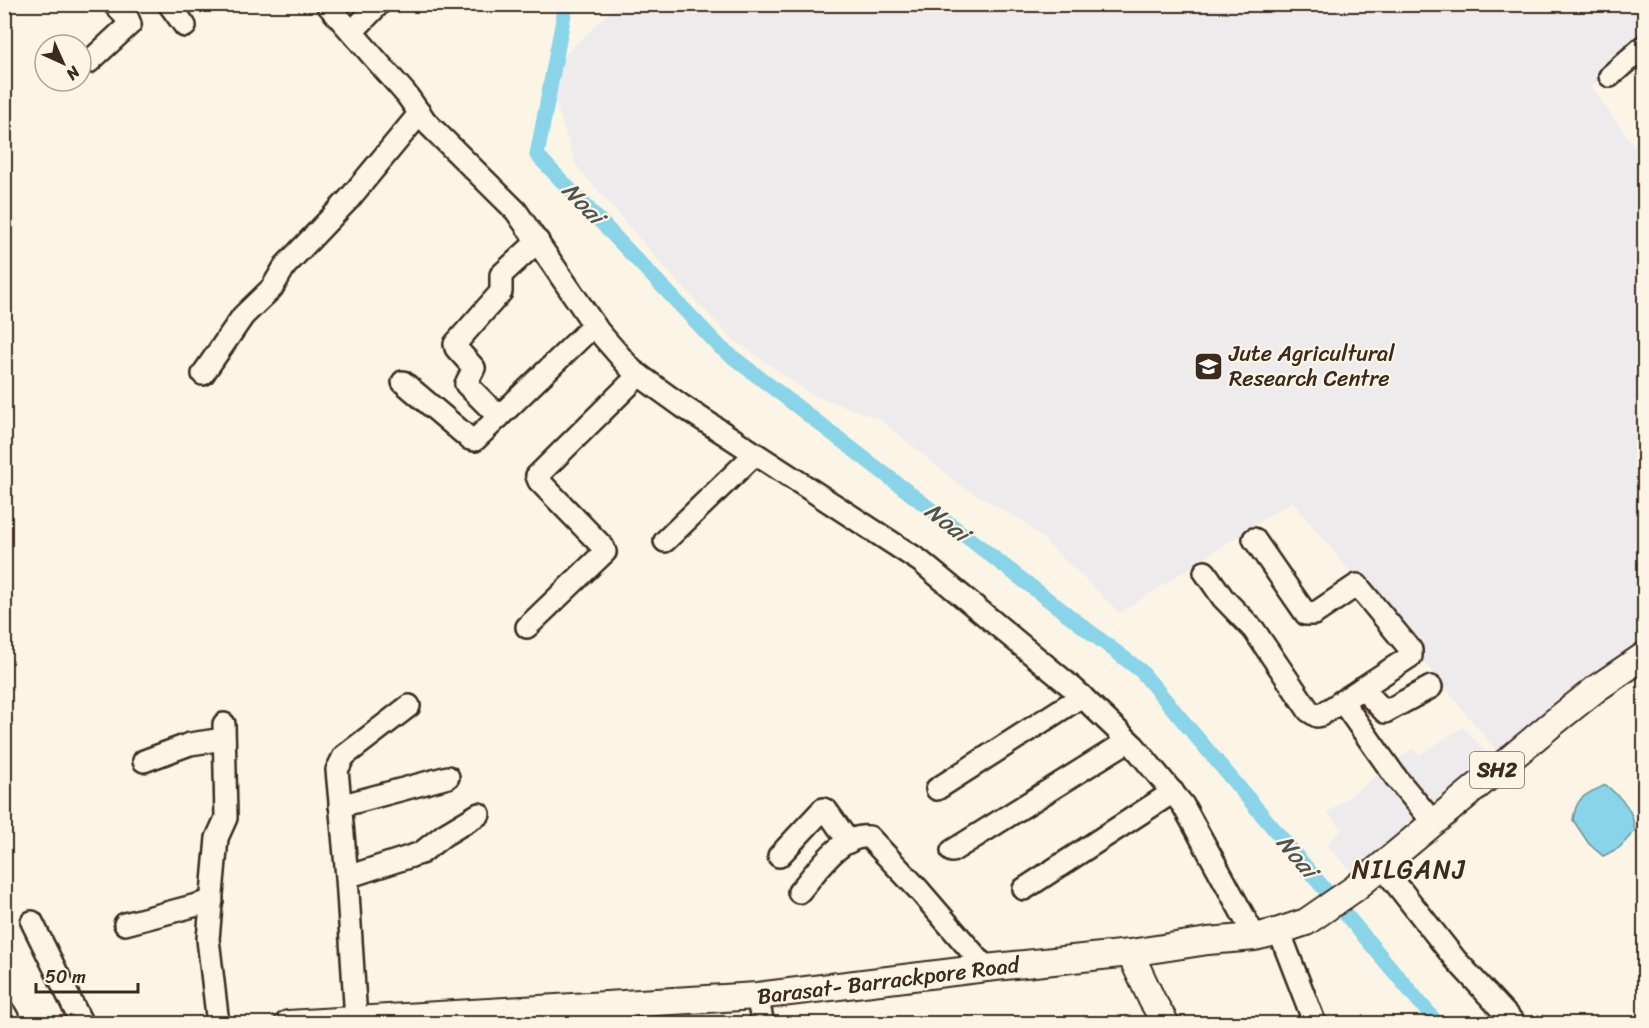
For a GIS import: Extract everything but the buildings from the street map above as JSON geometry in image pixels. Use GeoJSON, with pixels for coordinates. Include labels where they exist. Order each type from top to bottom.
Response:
{"type":"FeatureCollection","features":[{"type":"Feature","properties":{"kind":"main road","name":"SH2"},"geometry":{"type":"LineString","coordinates":[[1382,867],[1597,688],[1641,666]]}},
{"type":"Feature","properties":{"kind":"main road","name":"Barasat- Barrackpore Road"},"geometry":{"type":"LineString","coordinates":[[296,1023],[551,1015],[757,996],[1130,953],[1267,934],[1306,922],[1382,867]]}},
{"type":"Feature","properties":{"kind":"main road"},"geometry":{"type":"LineString","coordinates":[[1130,953],[1152,1000],[1166,1023]]}},
{"type":"Feature","properties":{"kind":"street"},"geometry":{"type":"LineString","coordinates":[[93,58],[129,24],[128,19],[114,4]]}},
{"type":"Feature","properties":{"kind":"street"},"geometry":{"type":"LineString","coordinates":[[169,4],[185,26]]}},
{"type":"Feature","properties":{"kind":"street"},"geometry":{"type":"LineString","coordinates":[[327,4],[420,113],[509,203],[618,356],[639,375],[682,406],[920,561],[1082,696],[1128,741],[1183,805],[1267,934],[1315,1023]]}},
{"type":"Feature","properties":{"kind":"street"},"geometry":{"type":"LineString","coordinates":[[352,32],[379,4]]}},
{"type":"Feature","properties":{"kind":"street"},"geometry":{"type":"LineString","coordinates":[[1610,76],[1644,46]]}},
{"type":"Feature","properties":{"kind":"street"},"geometry":{"type":"LineString","coordinates":[[203,374],[243,316],[272,288],[285,266],[349,199],[420,113]]}},
{"type":"Feature","properties":{"kind":"street"},"geometry":{"type":"LineString","coordinates":[[499,417],[466,384],[474,368],[455,344],[501,292],[501,275],[538,241]]}},
{"type":"Feature","properties":{"kind":"street"},"geometry":{"type":"LineString","coordinates":[[403,382],[472,440],[475,440],[594,324]]}},
{"type":"Feature","properties":{"kind":"street"},"geometry":{"type":"LineString","coordinates":[[527,627],[605,552],[603,547],[539,481],[537,476],[639,375]]}},
{"type":"Feature","properties":{"kind":"street"},"geometry":{"type":"LineString","coordinates":[[664,541],[754,454]]}},
{"type":"Feature","properties":{"kind":"street"},"geometry":{"type":"LineString","coordinates":[[1205,572],[1223,598],[1254,630],[1309,711],[1317,716],[1409,658],[1411,650],[1356,585],[1314,614],[1306,614],[1254,539]]}},
{"type":"Feature","properties":{"kind":"street"},"geometry":{"type":"LineString","coordinates":[[1362,688],[1385,712],[1431,687]]}},
{"type":"Feature","properties":{"kind":"street"},"geometry":{"type":"LineString","coordinates":[[937,789],[1082,696]]}},
{"type":"Feature","properties":{"kind":"street"},"geometry":{"type":"LineString","coordinates":[[1342,701],[1397,779],[1434,823]]}},
{"type":"Feature","properties":{"kind":"street"},"geometry":{"type":"LineString","coordinates":[[356,1020],[337,770],[344,756],[409,706]]}},
{"type":"Feature","properties":{"kind":"street"},"geometry":{"type":"LineString","coordinates":[[144,761],[224,731],[225,818],[217,838],[208,944],[218,1023]]}},
{"type":"Feature","properties":{"kind":"street"},"geometry":{"type":"LineString","coordinates":[[952,851],[1128,741]]}},
{"type":"Feature","properties":{"kind":"street"},"geometry":{"type":"LineString","coordinates":[[340,806],[448,777]]}},
{"type":"Feature","properties":{"kind":"street"},"geometry":{"type":"LineString","coordinates":[[1024,889],[1173,792]]}},
{"type":"Feature","properties":{"kind":"street"},"geometry":{"type":"LineString","coordinates":[[779,856],[823,809],[827,811],[849,842]]}},
{"type":"Feature","properties":{"kind":"street"},"geometry":{"type":"LineString","coordinates":[[346,878],[421,853],[444,835],[479,814]]}},
{"type":"Feature","properties":{"kind":"street"},"geometry":{"type":"LineString","coordinates":[[800,892],[836,849],[861,837],[869,837],[986,968]]}},
{"type":"Feature","properties":{"kind":"street"},"geometry":{"type":"LineString","coordinates":[[1382,867],[1455,960],[1515,1023]]}},
{"type":"Feature","properties":{"kind":"street"},"geometry":{"type":"LineString","coordinates":[[125,924],[212,902]]}},
{"type":"Feature","properties":{"kind":"street"},"geometry":{"type":"LineString","coordinates":[[32,922],[82,1023]]}},
{"type":"Feature","properties":{"kind":"street"},"geometry":{"type":"LineString","coordinates":[[757,996],[763,1023]]}},
{"type":"Feature","properties":{"kind":"street"},"geometry":{"type":"LineString","coordinates":[[4,1012],[11,1023]]}},
{"type":"Feature","properties":{"kind":"shaded area","name":"Jute Agricultural Research Centre"},"geometry":{"type":"Polygon","coordinates":[[[617,5],[1644,5],[1644,40],[1591,86],[1644,160],[1644,653],[1503,759],[1292,501],[1120,613],[1026,523],[960,485],[879,419],[811,394],[731,338],[671,275],[576,165],[546,73],[617,5]]]}},
{"type":"Feature","properties":{"kind":"shaded area"},"geometry":{"type":"Polygon","coordinates":[[[1463,727],[1497,764],[1351,871],[1326,845],[1342,829],[1327,813],[1412,749],[1419,755],[1463,727]]]}},
{"type":"Feature","properties":{"kind":"water"},"geometry":{"type":"Polygon","coordinates":[[[1606,785],[1626,805],[1632,816],[1635,831],[1619,848],[1603,856],[1589,844],[1573,820],[1579,801],[1606,785]]]}},
{"type":"Feature","properties":{"kind":"waterway","name":"Noai"},"geometry":{"type":"LineString","coordinates":[[566,4],[537,155],[721,348],[1141,671],[1438,1024]]}},
{"type":"Feature","properties":{"kind":"place","name":"Jute Agricultural Research Centre"},"geometry":{"type":"Point","coordinates":[1208,366]}},
{"type":"Feature","properties":{"kind":"district","name":"NILGANJ"},"geometry":{"type":"Point","coordinates":[1409,869]}}]}
